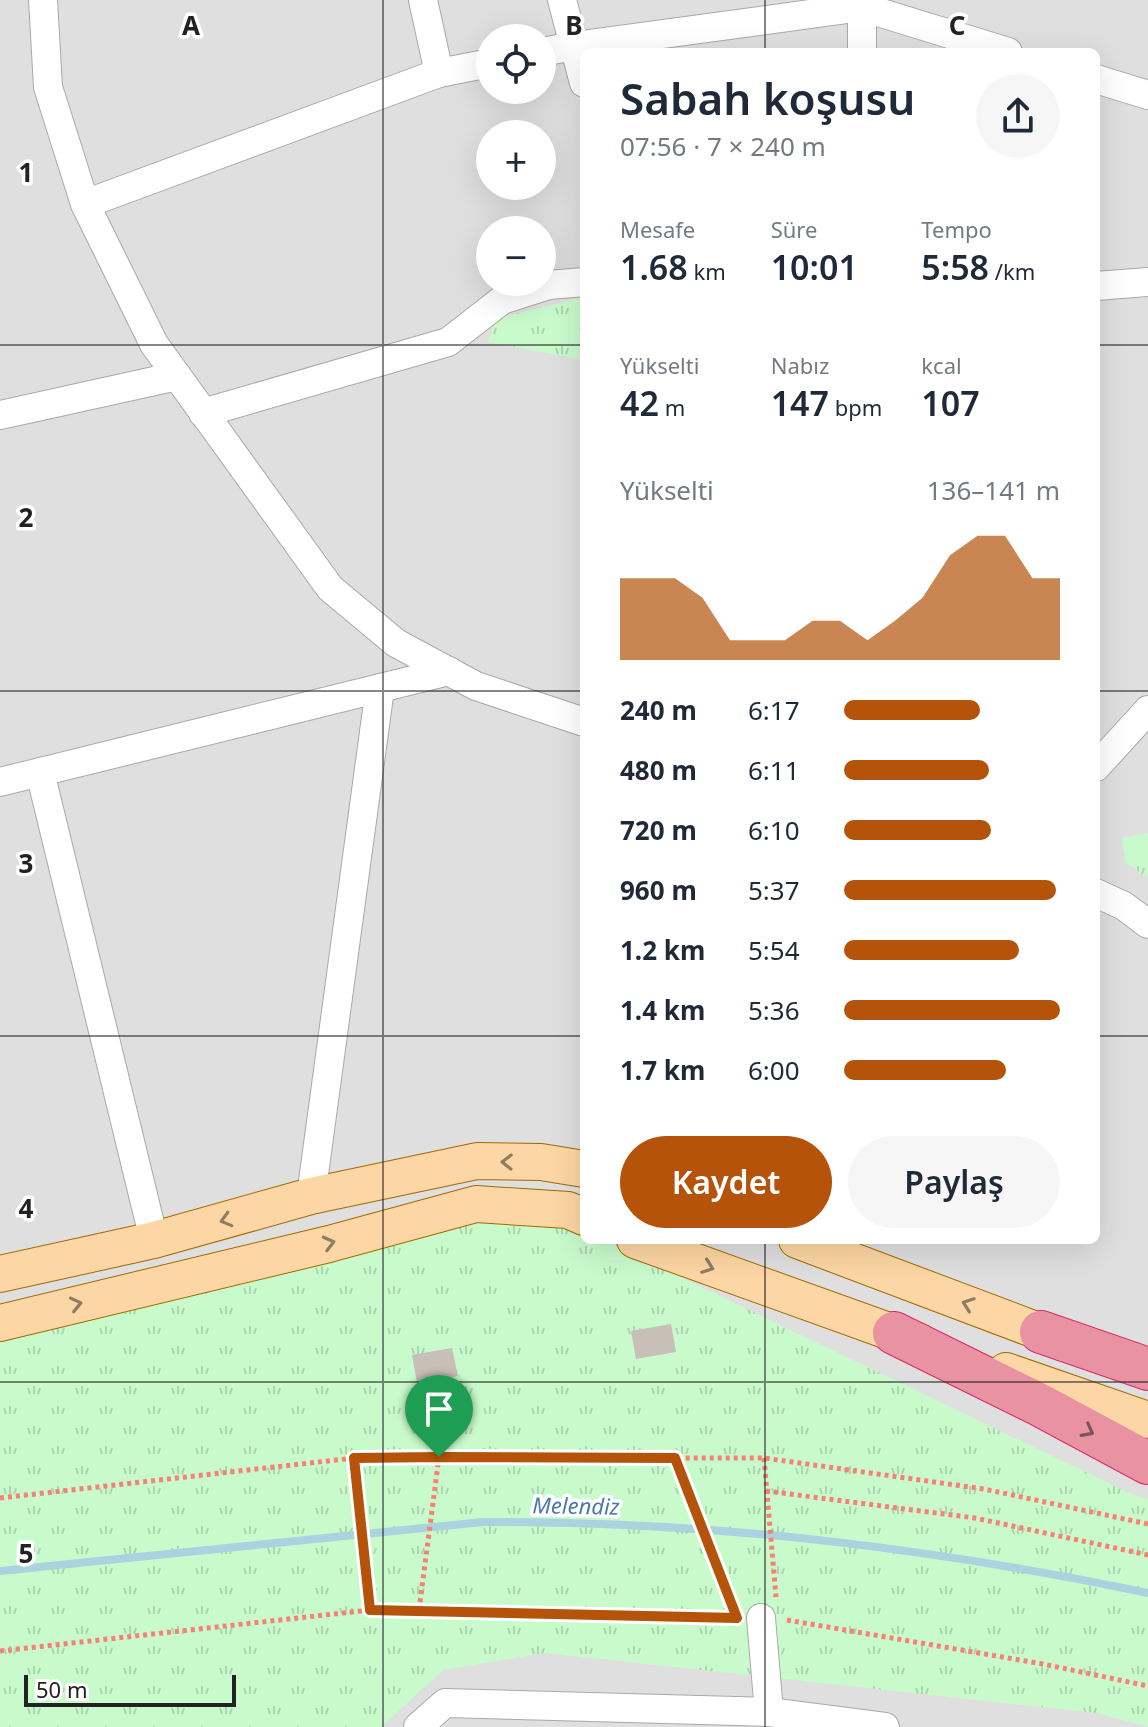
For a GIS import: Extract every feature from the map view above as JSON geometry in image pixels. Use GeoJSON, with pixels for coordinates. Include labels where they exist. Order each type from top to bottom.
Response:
{"type":"FeatureCollection","features":[{"type":"Feature","properties":{"kind":"highway"},"geometry":{"type":"LineString","coordinates":[[1041,1332],[1148,1369]]}},
{"type":"Feature","properties":{"kind":"highway"},"geometry":{"type":"LineString","coordinates":[[894,1333],[1040,1405],[1148,1463]]}},
{"type":"Feature","properties":{"kind":"main road"},"geometry":{"type":"LineString","coordinates":[[0,1274],[154,1240],[311,1196],[477,1161],[541,1162],[580,1168]]}},
{"type":"Feature","properties":{"kind":"main road"},"geometry":{"type":"LineString","coordinates":[[0,1323],[329,1244],[476,1204],[568,1210],[580,1215]]}},
{"type":"Feature","properties":{"kind":"main road"},"geometry":{"type":"LineString","coordinates":[[646,1244],[1148,1420]]}},
{"type":"Feature","properties":{"kind":"main road"},"geometry":{"type":"LineString","coordinates":[[808,1244],[1041,1332],[1148,1383]]}},
{"type":"Feature","properties":{"kind":"street"},"geometry":{"type":"LineString","coordinates":[[43,0],[48,87],[85,204],[154,344],[330,588],[396,643],[476,686],[580,721]]}},
{"type":"Feature","properties":{"kind":"street"},"geometry":{"type":"LineString","coordinates":[[423,0],[439,73]]}},
{"type":"Feature","properties":{"kind":"street"},"geometry":{"type":"LineString","coordinates":[[562,0],[580,68]]}},
{"type":"Feature","properties":{"kind":"street"},"geometry":{"type":"LineString","coordinates":[[862,4],[862,48]]}},
{"type":"Feature","properties":{"kind":"street"},"geometry":{"type":"LineString","coordinates":[[556,49],[862,4],[996,48]]}},
{"type":"Feature","properties":{"kind":"street"},"geometry":{"type":"LineString","coordinates":[[85,204],[439,73],[476,66]]}},
{"type":"Feature","properties":{"kind":"street"},"geometry":{"type":"LineString","coordinates":[[1100,80],[1148,95]]}},
{"type":"Feature","properties":{"kind":"street"},"geometry":{"type":"LineString","coordinates":[[203,413],[448,342],[502,300],[549,285],[580,282]]}},
{"type":"Feature","properties":{"kind":"street"},"geometry":{"type":"LineString","coordinates":[[1100,286],[1148,282]]}},
{"type":"Feature","properties":{"kind":"street"},"geometry":{"type":"LineString","coordinates":[[0,415],[177,376]]}},
{"type":"Feature","properties":{"kind":"street"},"geometry":{"type":"LineString","coordinates":[[0,782],[449,671]]}},
{"type":"Feature","properties":{"kind":"street"},"geometry":{"type":"LineString","coordinates":[[311,1196],[380,688]]}},
{"type":"Feature","properties":{"kind":"street"},"geometry":{"type":"LineString","coordinates":[[1100,763],[1148,710]]}},
{"type":"Feature","properties":{"kind":"street"},"geometry":{"type":"LineString","coordinates":[[40,772],[154,1240]]}},
{"type":"Feature","properties":{"kind":"street"},"geometry":{"type":"LineString","coordinates":[[1100,895],[1124,906],[1148,924]]}},
{"type":"Feature","properties":{"kind":"street"},"geometry":{"type":"LineString","coordinates":[[749,1618],[769,1712]]}},
{"type":"Feature","properties":{"kind":"street"},"geometry":{"type":"LineString","coordinates":[[418,1727],[445,1715],[769,1712],[885,1727]]}},
{"type":"Feature","properties":{"kind":"path"},"geometry":{"type":"LineString","coordinates":[[419,1610],[439,1457]]}},
{"type":"Feature","properties":{"kind":"path"},"geometry":{"type":"LineString","coordinates":[[354,1458],[370,1610]]}},
{"type":"Feature","properties":{"kind":"path"},"geometry":{"type":"LineString","coordinates":[[0,1498],[354,1458],[764,1458],[984,1489],[1148,1524]]}},
{"type":"Feature","properties":{"kind":"path"},"geometry":{"type":"LineString","coordinates":[[675,1458],[719,1573],[749,1618]]}},
{"type":"Feature","properties":{"kind":"path"},"geometry":{"type":"LineString","coordinates":[[764,1458],[774,1571]]}},
{"type":"Feature","properties":{"kind":"path"},"geometry":{"type":"LineString","coordinates":[[766,1491],[975,1518],[1148,1555]]}},
{"type":"Feature","properties":{"kind":"path"},"geometry":{"type":"LineString","coordinates":[[0,1651],[370,1610],[749,1618],[778,1619],[1043,1664],[1148,1686]]}},
{"type":"Feature","properties":{"kind":"shaded area"},"geometry":{"type":"Polygon","coordinates":[[[0,0],[1148,0],[1148,1727],[0,1727],[0,0]]]}},
{"type":"Feature","properties":{"kind":"green space"},"geometry":{"type":"Polygon","coordinates":[[[580,298],[580,359],[488,342],[496,319],[580,298]]]}},
{"type":"Feature","properties":{"kind":"green space"},"geometry":{"type":"Polygon","coordinates":[[[1148,833],[1148,878],[1126,863],[1122,838],[1148,833]]]}},
{"type":"Feature","properties":{"kind":"green space"},"geometry":{"type":"Polygon","coordinates":[[[513,1216],[580,1229],[580,1244],[612,1244],[1127,1492],[1148,1499],[1148,1727],[1097,1713],[545,1653],[443,1670],[381,1727],[0,1727],[0,1336],[364,1245],[513,1216]]]}},
{"type":"Feature","properties":{"kind":"building"},"geometry":{"type":"Polygon","coordinates":[[[671,1324],[676,1352],[636,1359],[631,1331],[671,1324]]]}},
{"type":"Feature","properties":{"kind":"building"},"geometry":{"type":"Polygon","coordinates":[[[452,1348],[458,1376],[417,1383],[412,1355],[452,1348]]]}},
{"type":"Feature","properties":{"kind":"waterway","name":"Melendiz"},"geometry":{"type":"LineString","coordinates":[[0,1571],[483,1522],[568,1523],[735,1532],[900,1550],[1148,1593]]}},
{"type":"Feature","properties":{"kind":"route"},"geometry":{"type":"LineString","coordinates":[[439,1457],[675,1458],[737,1618],[370,1610],[354,1458],[439,1457]]}}]}
